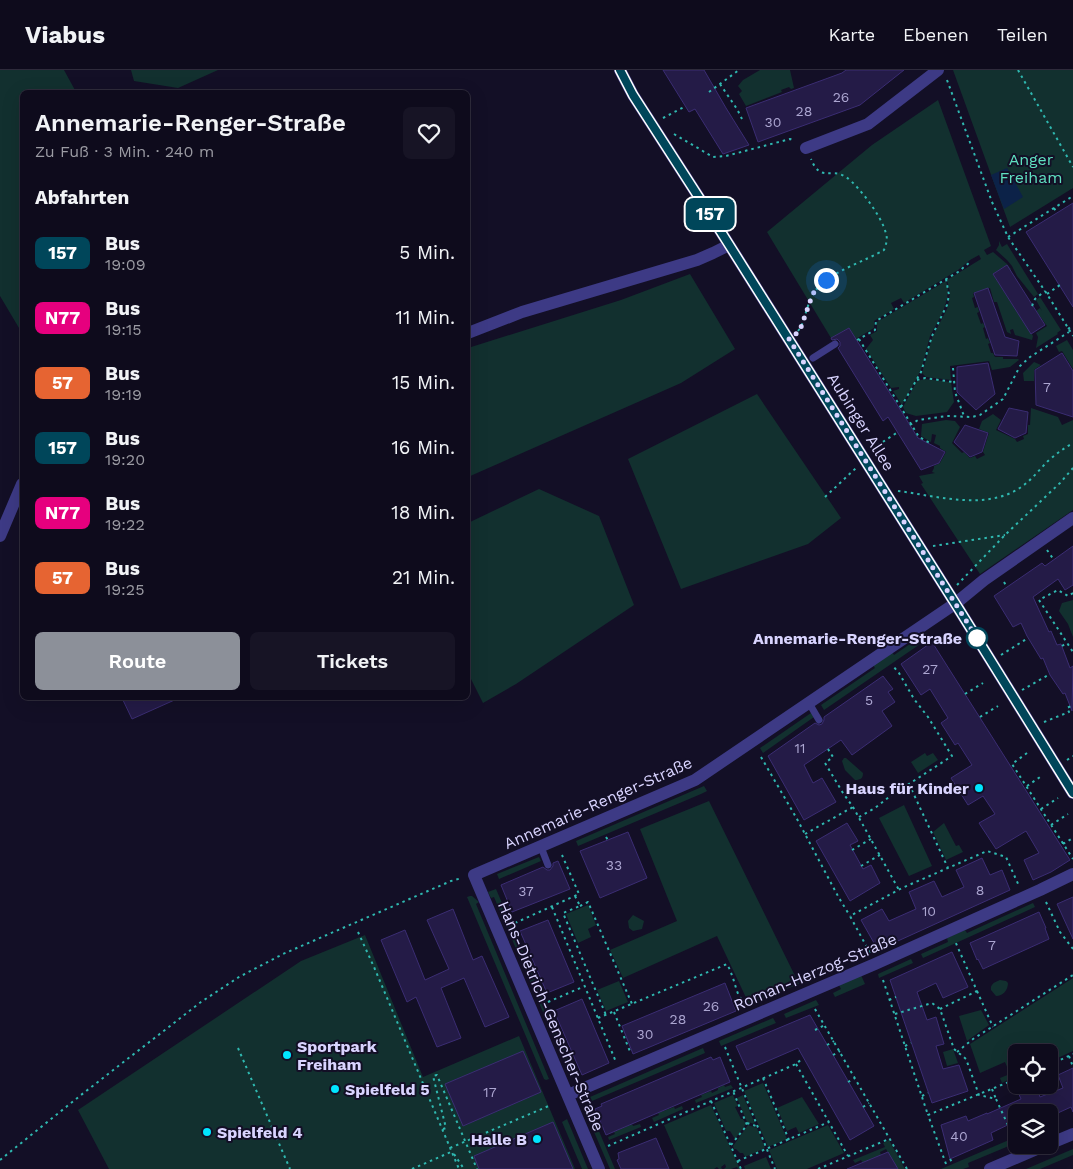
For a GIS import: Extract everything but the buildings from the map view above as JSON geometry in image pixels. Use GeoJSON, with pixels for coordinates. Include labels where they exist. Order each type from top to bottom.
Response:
{"type":"FeatureCollection","features":[{"type":"Feature","properties":{"kind":"street","name":"Aubinger Allee"},"geometry":{"type":"LineString","coordinates":[[620,70],[633,95],[789,339],[868,456],[956,604],[1073,793]]}},
{"type":"Feature","properties":{"kind":"street"},"geometry":{"type":"LineString","coordinates":[[806,148],[868,124],[942,72]]}},
{"type":"Feature","properties":{"kind":"street"},"geometry":{"type":"LineString","coordinates":[[470,332],[522,312],[697,260],[729,245]]}},
{"type":"Feature","properties":{"kind":"street"},"geometry":{"type":"LineString","coordinates":[[0,536],[20,489]]}},
{"type":"Feature","properties":{"kind":"street","name":"Annemarie-Renger-Straße"},"geometry":{"type":"LineString","coordinates":[[474,875],[695,780],[956,604],[984,580],[1073,518]]}},
{"type":"Feature","properties":{"kind":"street","name":"Roman-Herzog-Straße"},"geometry":{"type":"LineString","coordinates":[[568,1095],[950,931],[1073,874]]}},
{"type":"Feature","properties":{"kind":"street","name":"Hans-Dietrich-Genscher-Straße"},"geometry":{"type":"LineString","coordinates":[[474,875],[599,1169]]}},
{"type":"Feature","properties":{"kind":"street"},"geometry":{"type":"LineString","coordinates":[[1058,1140],[1073,1134]]}},
{"type":"Feature","properties":{"kind":"street"},"geometry":{"type":"LineString","coordinates":[[990,1169],[1025,1154]]}},
{"type":"Feature","properties":{"kind":"lane"},"geometry":{"type":"LineString","coordinates":[[813,358],[835,344]]}},
{"type":"Feature","properties":{"kind":"lane"},"geometry":{"type":"LineString","coordinates":[[809,703],[819,720]]}},
{"type":"Feature","properties":{"kind":"lane"},"geometry":{"type":"LineString","coordinates":[[541,847],[548,865]]}},
{"type":"Feature","properties":{"kind":"path"},"geometry":{"type":"LineString","coordinates":[[709,92],[739,70]]}},
{"type":"Feature","properties":{"kind":"path"},"geometry":{"type":"LineString","coordinates":[[1018,70],[1073,167]]}},
{"type":"Feature","properties":{"kind":"path"},"geometry":{"type":"LineString","coordinates":[[942,72],[992,202],[1008,237],[1073,336]]}},
{"type":"Feature","properties":{"kind":"path"},"geometry":{"type":"LineString","coordinates":[[720,84],[742,120]]}},
{"type":"Feature","properties":{"kind":"path"},"geometry":{"type":"LineString","coordinates":[[662,118],[686,106]]}},
{"type":"Feature","properties":{"kind":"path"},"geometry":{"type":"LineString","coordinates":[[662,139],[670,132],[713,157],[726,156],[790,139],[806,148],[814,167],[818,171],[841,174],[853,183],[873,207],[887,236],[884,250],[826,280],[816,288],[801,327],[789,339]]}},
{"type":"Feature","properties":{"kind":"path"},"geometry":{"type":"LineString","coordinates":[[1008,237],[1073,196]]}},
{"type":"Feature","properties":{"kind":"path"},"geometry":{"type":"LineString","coordinates":[[1054,208],[1057,213]]}},
{"type":"Feature","properties":{"kind":"path"},"geometry":{"type":"LineString","coordinates":[[932,444],[919,437],[858,340],[875,330],[876,321],[958,272],[970,262]]}},
{"type":"Feature","properties":{"kind":"path"},"geometry":{"type":"LineString","coordinates":[[901,407],[921,373],[932,336],[947,305],[949,295],[946,279]]}},
{"type":"Feature","properties":{"kind":"path"},"geometry":{"type":"LineString","coordinates":[[1032,306],[1035,299],[1060,286]]}},
{"type":"Feature","properties":{"kind":"path"},"geometry":{"type":"LineString","coordinates":[[911,424],[918,420],[948,416],[980,415],[1003,399],[1020,366],[1069,330],[1073,325]]}},
{"type":"Feature","properties":{"kind":"path"},"geometry":{"type":"LineString","coordinates":[[953,368],[954,392],[964,416]]}},
{"type":"Feature","properties":{"kind":"path"},"geometry":{"type":"LineString","coordinates":[[921,373],[925,378]]}},
{"type":"Feature","properties":{"kind":"path"},"geometry":{"type":"LineString","coordinates":[[917,380],[925,378],[954,382]]}},
{"type":"Feature","properties":{"kind":"path"},"geometry":{"type":"LineString","coordinates":[[824,497],[868,456],[898,432]]}},
{"type":"Feature","properties":{"kind":"path"},"geometry":{"type":"LineString","coordinates":[[895,490],[969,501],[1008,495],[1023,485],[1049,460],[1073,442]]}},
{"type":"Feature","properties":{"kind":"path"},"geometry":{"type":"LineString","coordinates":[[955,587],[1073,468]]}},
{"type":"Feature","properties":{"kind":"path"},"geometry":{"type":"LineString","coordinates":[[930,546],[1005,535]]}},
{"type":"Feature","properties":{"kind":"path"},"geometry":{"type":"LineString","coordinates":[[1047,550],[1054,560]]}},
{"type":"Feature","properties":{"kind":"path"},"geometry":{"type":"LineString","coordinates":[[1002,580],[1007,587]]}},
{"type":"Feature","properties":{"kind":"path"},"geometry":{"type":"LineString","coordinates":[[1073,593],[1068,596],[1058,590],[1039,600],[1073,650]]}},
{"type":"Feature","properties":{"kind":"path"},"geometry":{"type":"LineString","coordinates":[[998,656],[1028,638]]}},
{"type":"Feature","properties":{"kind":"path"},"geometry":{"type":"LineString","coordinates":[[1062,646],[1068,643]]}},
{"type":"Feature","properties":{"kind":"path"},"geometry":{"type":"LineString","coordinates":[[859,817],[952,756],[893,666]]}},
{"type":"Feature","properties":{"kind":"path"},"geometry":{"type":"LineString","coordinates":[[1020,691],[1050,674]]}},
{"type":"Feature","properties":{"kind":"path"},"geometry":{"type":"LineString","coordinates":[[965,694],[983,683]]}},
{"type":"Feature","properties":{"kind":"path"},"geometry":{"type":"LineString","coordinates":[[980,718],[998,706]]}},
{"type":"Feature","properties":{"kind":"path"},"geometry":{"type":"LineString","coordinates":[[1069,712],[1067,708],[1071,706]]}},
{"type":"Feature","properties":{"kind":"path"},"geometry":{"type":"LineString","coordinates":[[1041,724],[1073,710]]}},
{"type":"Feature","properties":{"kind":"path"},"geometry":{"type":"LineString","coordinates":[[828,749],[833,757],[825,763],[872,839],[899,890]]}},
{"type":"Feature","properties":{"kind":"path"},"geometry":{"type":"LineString","coordinates":[[1028,753],[1011,764],[1073,859]]}},
{"type":"Feature","properties":{"kind":"path"},"geometry":{"type":"LineString","coordinates":[[1064,762],[1073,756]]}},
{"type":"Feature","properties":{"kind":"path"},"geometry":{"type":"LineString","coordinates":[[761,757],[872,956]]}},
{"type":"Feature","properties":{"kind":"path"},"geometry":{"type":"LineString","coordinates":[[1027,786],[1043,775]]}},
{"type":"Feature","properties":{"kind":"path"},"geometry":{"type":"LineString","coordinates":[[909,784],[948,868]]}},
{"type":"Feature","properties":{"kind":"path"},"geometry":{"type":"LineString","coordinates":[[1041,809],[1058,798]]}},
{"type":"Feature","properties":{"kind":"path"},"geometry":{"type":"LineString","coordinates":[[805,835],[853,807]]}},
{"type":"Feature","properties":{"kind":"path"},"geometry":{"type":"LineString","coordinates":[[1051,825],[1068,814]]}},
{"type":"Feature","properties":{"kind":"path"},"geometry":{"type":"LineString","coordinates":[[606,836],[608,840]]}},
{"type":"Feature","properties":{"kind":"path"},"geometry":{"type":"LineString","coordinates":[[1063,844],[1073,838]]}},
{"type":"Feature","properties":{"kind":"path"},"geometry":{"type":"LineString","coordinates":[[852,850],[872,839]]}},
{"type":"Feature","properties":{"kind":"path"},"geometry":{"type":"LineString","coordinates":[[850,916],[899,890],[987,851],[1006,857],[1025,897]]}},
{"type":"Feature","properties":{"kind":"path"},"geometry":{"type":"LineString","coordinates":[[861,866],[880,855]]}},
{"type":"Feature","properties":{"kind":"path"},"geometry":{"type":"LineString","coordinates":[[515,923],[579,894],[562,856]]}},
{"type":"Feature","properties":{"kind":"path"},"geometry":{"type":"LineString","coordinates":[[0,1160],[201,1002],[239,977],[290,950],[451,881],[474,875]]}},
{"type":"Feature","properties":{"kind":"path"},"geometry":{"type":"LineString","coordinates":[[1040,890],[1060,932],[1073,949]]}},
{"type":"Feature","properties":{"kind":"path"},"geometry":{"type":"LineString","coordinates":[[575,896],[580,906]]}},
{"type":"Feature","properties":{"kind":"path"},"geometry":{"type":"LineString","coordinates":[[606,1015],[563,913],[588,902],[632,1004]]}},
{"type":"Feature","properties":{"kind":"path"},"geometry":{"type":"LineString","coordinates":[[552,907],[621,1073]]}},
{"type":"Feature","properties":{"kind":"path"},"geometry":{"type":"LineString","coordinates":[[950,931],[993,1027]]}},
{"type":"Feature","properties":{"kind":"path"},"geometry":{"type":"LineString","coordinates":[[358,932],[459,1169]]}},
{"type":"Feature","properties":{"kind":"path"},"geometry":{"type":"LineString","coordinates":[[564,936],[571,933]]}},
{"type":"Feature","properties":{"kind":"path"},"geometry":{"type":"LineString","coordinates":[[598,1018],[727,964],[738,994],[743,1000],[744,1011]]}},
{"type":"Feature","properties":{"kind":"path"},"geometry":{"type":"LineString","coordinates":[[957,1052],[973,1039],[1073,975]]}},
{"type":"Feature","properties":{"kind":"path"},"geometry":{"type":"LineString","coordinates":[[883,980],[946,1164]]}},
{"type":"Feature","properties":{"kind":"path"},"geometry":{"type":"LineString","coordinates":[[548,1002],[585,986]]}},
{"type":"Feature","properties":{"kind":"path"},"geometry":{"type":"LineString","coordinates":[[940,1008],[977,991]]}},
{"type":"Feature","properties":{"kind":"path"},"geometry":{"type":"LineString","coordinates":[[890,1000],[896,997]]}},
{"type":"Feature","properties":{"kind":"path"},"geometry":{"type":"LineString","coordinates":[[895,1014],[932,1003],[940,1008],[954,1049],[966,1060],[979,1095]]}},
{"type":"Feature","properties":{"kind":"path"},"geometry":{"type":"LineString","coordinates":[[815,1009],[907,1169]]}},
{"type":"Feature","properties":{"kind":"path"},"geometry":{"type":"LineString","coordinates":[[614,1012],[633,1058]]}},
{"type":"Feature","properties":{"kind":"path"},"geometry":{"type":"LineString","coordinates":[[815,1030],[825,1025]]}},
{"type":"Feature","properties":{"kind":"path"},"geometry":{"type":"LineString","coordinates":[[827,1045],[834,1041]]}},
{"type":"Feature","properties":{"kind":"path"},"geometry":{"type":"LineString","coordinates":[[905,1046],[911,1043]]}},
{"type":"Feature","properties":{"kind":"path"},"geometry":{"type":"LineString","coordinates":[[725,1047],[775,1169]]}},
{"type":"Feature","properties":{"kind":"path"},"geometry":{"type":"LineString","coordinates":[[238,1048],[290,1169]]}},
{"type":"Feature","properties":{"kind":"path"},"geometry":{"type":"LineString","coordinates":[[833,1055],[840,1051]]}},
{"type":"Feature","properties":{"kind":"path"},"geometry":{"type":"LineString","coordinates":[[1058,1061],[1073,1054]]}},
{"type":"Feature","properties":{"kind":"path"},"geometry":{"type":"LineString","coordinates":[[1069,1056],[1073,1067]]}},
{"type":"Feature","properties":{"kind":"path"},"geometry":{"type":"LineString","coordinates":[[608,1146],[796,1064],[803,1058]]}},
{"type":"Feature","properties":{"kind":"path"},"geometry":{"type":"LineString","coordinates":[[796,1064],[848,1156]]}},
{"type":"Feature","properties":{"kind":"path"},"geometry":{"type":"LineString","coordinates":[[442,1129],[446,1128],[433,1076],[437,1075],[477,1169]]}},
{"type":"Feature","properties":{"kind":"path"},"geometry":{"type":"LineString","coordinates":[[763,1078],[789,1140]]}},
{"type":"Feature","properties":{"kind":"path"},"geometry":{"type":"LineString","coordinates":[[848,1082],[855,1078]]}},
{"type":"Feature","properties":{"kind":"path"},"geometry":{"type":"LineString","coordinates":[[928,1115],[1008,1082]]}},
{"type":"Feature","properties":{"kind":"path"},"geometry":{"type":"LineString","coordinates":[[992,1089],[1008,1125]]}},
{"type":"Feature","properties":{"kind":"path"},"geometry":{"type":"LineString","coordinates":[[731,1146],[747,1125],[733,1091]]}},
{"type":"Feature","properties":{"kind":"path"},"geometry":{"type":"LineString","coordinates":[[922,1096],[928,1093]]}},
{"type":"Feature","properties":{"kind":"path"},"geometry":{"type":"LineString","coordinates":[[979,1095],[996,1098]]}},
{"type":"Feature","properties":{"kind":"path"},"geometry":{"type":"LineString","coordinates":[[711,1101],[741,1169]]}},
{"type":"Feature","properties":{"kind":"path"},"geometry":{"type":"LineString","coordinates":[[863,1107],[869,1103]]}},
{"type":"Feature","properties":{"kind":"path"},"geometry":{"type":"LineString","coordinates":[[450,1148],[552,1104]]}},
{"type":"Feature","properties":{"kind":"path"},"geometry":{"type":"LineString","coordinates":[[738,1161],[829,1122]]}},
{"type":"Feature","properties":{"kind":"path"},"geometry":{"type":"LineString","coordinates":[[747,1123],[758,1126]]}},
{"type":"Feature","properties":{"kind":"path"},"geometry":{"type":"LineString","coordinates":[[818,1169],[889,1138]]}},
{"type":"Feature","properties":{"kind":"path"},"geometry":{"type":"LineString","coordinates":[[450,1148],[464,1169]]}},
{"type":"Feature","properties":{"kind":"path"},"geometry":{"type":"LineString","coordinates":[[412,1169],[452,1152]]}},
{"type":"Feature","properties":{"kind":"green space"},"geometry":{"type":"Polygon","coordinates":[[[0,70],[64,70],[75,90],[20,90],[20,330],[0,296],[0,70]]]}},
{"type":"Feature","properties":{"kind":"green space"},"geometry":{"type":"Polygon","coordinates":[[[131,70],[218,70],[178,88],[134,81],[131,70]]]}},
{"type":"Feature","properties":{"kind":"green space"},"geometry":{"type":"Polygon","coordinates":[[[760,70],[790,70],[794,88],[791,89],[789,87],[781,90],[782,92],[746,106],[739,94],[742,91],[738,86],[743,80],[760,70]]]}},
{"type":"Feature","properties":{"kind":"green space","name":"Anger Freiham"},"geometry":{"type":"Polygon","coordinates":[[[953,70],[1073,70],[1073,188],[1010,227],[953,70]]]}},
{"type":"Feature","properties":{"kind":"green space"},"geometry":{"type":"Polygon","coordinates":[[[938,100],[991,246],[984,250],[987,255],[993,252],[1007,264],[1011,269],[1007,265],[993,274],[1033,336],[1032,340],[1015,335],[1013,329],[1010,330],[1011,334],[1007,332],[990,288],[973,293],[974,297],[972,298],[975,308],[978,307],[979,312],[977,313],[981,324],[983,323],[985,327],[983,328],[986,339],[988,338],[990,343],[988,344],[991,353],[995,357],[1003,357],[1003,359],[1019,360],[1010,367],[992,370],[989,361],[950,366],[951,380],[926,377],[922,373],[932,338],[947,309],[950,292],[947,280],[981,259],[979,255],[904,303],[901,298],[891,303],[894,309],[874,321],[874,328],[856,339],[849,328],[831,338],[767,232],[872,145],[938,100]]]}},
{"type":"Feature","properties":{"kind":"green space"},"geometry":{"type":"Polygon","coordinates":[[[999,241],[1002,247],[1007,244],[1038,294],[1034,297],[1017,276],[1012,266],[996,250],[999,241]]]}},
{"type":"Feature","properties":{"kind":"green space"},"geometry":{"type":"Polygon","coordinates":[[[690,274],[735,349],[681,383],[470,476],[470,347],[621,300],[690,274]]]}},
{"type":"Feature","properties":{"kind":"green space"},"geometry":{"type":"Polygon","coordinates":[[[946,281],[948,288],[947,299],[943,312],[930,336],[922,367],[902,405],[893,391],[899,389],[899,387],[891,388],[866,349],[873,340],[870,335],[877,331],[877,322],[946,281]]]}},
{"type":"Feature","properties":{"kind":"green space"},"geometry":{"type":"Polygon","coordinates":[[[1040,297],[1061,330],[1036,348],[1038,337],[1036,333],[1047,326],[1036,311],[1040,308],[1042,311],[1036,300],[1040,297]]]}},
{"type":"Feature","properties":{"kind":"green space"},"geometry":{"type":"Polygon","coordinates":[[[1067,340],[1073,350],[1073,369],[1062,351],[1059,352],[1056,346],[1067,340]]]}},
{"type":"Feature","properties":{"kind":"green space"},"geometry":{"type":"Polygon","coordinates":[[[1034,362],[1041,365],[1034,370],[1034,381],[1024,381],[1023,373],[1034,362]]]}},
{"type":"Feature","properties":{"kind":"green space"},"geometry":{"type":"Polygon","coordinates":[[[925,379],[951,382],[954,402],[947,412],[916,416],[906,413],[903,407],[917,381],[925,379]]]}},
{"type":"Feature","properties":{"kind":"green space"},"geometry":{"type":"Polygon","coordinates":[[[757,394],[841,518],[808,544],[681,589],[628,459],[757,394]]]}},
{"type":"Feature","properties":{"kind":"green space"},"geometry":{"type":"Polygon","coordinates":[[[1031,408],[1058,417],[1062,425],[1073,420],[1073,510],[980,574],[921,484],[923,483],[919,476],[935,473],[932,472],[934,466],[940,463],[946,452],[934,443],[936,435],[932,434],[931,442],[921,436],[922,424],[946,420],[955,421],[960,427],[952,443],[962,453],[964,452],[970,458],[975,456],[977,459],[985,455],[983,452],[989,433],[979,429],[982,421],[993,414],[1001,420],[996,430],[1015,439],[1017,442],[1024,439],[1023,436],[1028,434],[1031,408]]]}},
{"type":"Feature","properties":{"kind":"green space"},"geometry":{"type":"Polygon","coordinates":[[[539,489],[599,516],[634,605],[516,684],[483,703],[470,677],[470,522],[539,489]]]}},
{"type":"Feature","properties":{"kind":"green space"},"geometry":{"type":"Polygon","coordinates":[[[1073,600],[1073,637],[1068,624],[1059,611],[1062,603],[1073,600]]]}},
{"type":"Feature","properties":{"kind":"green space"},"geometry":{"type":"Polygon","coordinates":[[[926,633],[929,638],[824,710],[821,705],[875,668],[873,665],[892,652],[894,655],[926,633]]]}},
{"type":"Feature","properties":{"kind":"green space"},"geometry":{"type":"Polygon","coordinates":[[[811,713],[814,717],[763,753],[760,748],[811,713]]]}},
{"type":"Feature","properties":{"kind":"green space"},"geometry":{"type":"Polygon","coordinates":[[[925,753],[927,756],[933,753],[938,760],[918,773],[911,762],[925,753]]]}},
{"type":"Feature","properties":{"kind":"green space"},"geometry":{"type":"Polygon","coordinates":[[[844,758],[863,773],[859,780],[855,780],[845,770],[842,761],[844,758]]]}},
{"type":"Feature","properties":{"kind":"green space"},"geometry":{"type":"Polygon","coordinates":[[[704,786],[707,791],[701,794],[578,846],[576,841],[704,786]]]}},
{"type":"Feature","properties":{"kind":"green space"},"geometry":{"type":"Polygon","coordinates":[[[709,801],[799,984],[749,1004],[717,936],[623,978],[610,950],[677,921],[640,829],[709,801]]]}},
{"type":"Feature","properties":{"kind":"green space"},"geometry":{"type":"Polygon","coordinates":[[[904,805],[932,866],[909,876],[879,818],[904,805]]]}},
{"type":"Feature","properties":{"kind":"green space"},"geometry":{"type":"Polygon","coordinates":[[[944,823],[956,846],[959,845],[963,852],[946,860],[933,832],[944,823]]]}},
{"type":"Feature","properties":{"kind":"green space"},"geometry":{"type":"Polygon","coordinates":[[[539,857],[541,861],[499,879],[497,874],[539,857]]]}},
{"type":"Feature","properties":{"kind":"green space"},"geometry":{"type":"Polygon","coordinates":[[[496,889],[572,1067],[568,1071],[494,897],[491,898],[488,892],[496,889]]]}},
{"type":"Feature","properties":{"kind":"green space"},"geometry":{"type":"Polygon","coordinates":[[[470,896],[479,902],[476,904],[549,1079],[544,1079],[467,897],[470,896]]]}},
{"type":"Feature","properties":{"kind":"green space"},"geometry":{"type":"Polygon","coordinates":[[[1033,903],[1035,907],[923,958],[921,954],[948,942],[947,938],[965,930],[967,933],[1033,903]]]}},
{"type":"Feature","properties":{"kind":"green space"},"geometry":{"type":"Polygon","coordinates":[[[588,905],[596,925],[588,929],[591,937],[578,943],[566,914],[588,905]]]}},
{"type":"Feature","properties":{"kind":"green space"},"geometry":{"type":"Polygon","coordinates":[[[633,915],[644,921],[642,929],[633,931],[629,928],[628,921],[633,915]]]}},
{"type":"Feature","properties":{"kind":"green space","name":"Sportpark Freiham"},"geometry":{"type":"Polygon","coordinates":[[[365,935],[423,1077],[519,1036],[575,1169],[109,1169],[78,1110],[301,961],[365,935]]]}},
{"type":"Feature","properties":{"kind":"green space"},"geometry":{"type":"Polygon","coordinates":[[[911,959],[913,963],[879,978],[878,974],[911,959]]]}},
{"type":"Feature","properties":{"kind":"green space"},"geometry":{"type":"Polygon","coordinates":[[[861,975],[865,984],[835,997],[833,993],[841,989],[839,985],[861,975]]]}},
{"type":"Feature","properties":{"kind":"green space"},"geometry":{"type":"Polygon","coordinates":[[[1073,978],[1073,1051],[1058,1058],[1058,1044],[1008,1044],[1008,1069],[1005,1062],[980,1073],[970,1044],[1073,978]]]}},
{"type":"Feature","properties":{"kind":"green space"},"geometry":{"type":"Polygon","coordinates":[[[1000,980],[1006,981],[1008,986],[1003,994],[996,996],[991,990],[991,986],[1000,980]]]}},
{"type":"Feature","properties":{"kind":"green space"},"geometry":{"type":"Polygon","coordinates":[[[619,981],[628,1002],[606,1011],[597,990],[619,981]]]}},
{"type":"Feature","properties":{"kind":"green space"},"geometry":{"type":"Polygon","coordinates":[[[816,1000],[819,1005],[786,1018],[784,1014],[816,1000]]]}},
{"type":"Feature","properties":{"kind":"green space"},"geometry":{"type":"Polygon","coordinates":[[[981,1010],[989,1025],[967,1041],[959,1016],[981,1010]]]}},
{"type":"Feature","properties":{"kind":"green space"},"geometry":{"type":"Polygon","coordinates":[[[773,1018],[776,1023],[721,1046],[719,1041],[773,1018]]]}},
{"type":"Feature","properties":{"kind":"green space"},"geometry":{"type":"Polygon","coordinates":[[[703,1048],[705,1053],[592,1101],[590,1097],[703,1048]]]}},
{"type":"Feature","properties":{"kind":"green space"},"geometry":{"type":"Polygon","coordinates":[[[953,1049],[958,1063],[947,1066],[943,1052],[953,1049]]]}},
{"type":"Feature","properties":{"kind":"green space"},"geometry":{"type":"Polygon","coordinates":[[[1008,1075],[1008,1080],[1002,1083],[1000,1078],[1008,1075]]]}},
{"type":"Feature","properties":{"kind":"green space"},"geometry":{"type":"Polygon","coordinates":[[[763,1083],[787,1139],[768,1147],[744,1091],[763,1083]]]}},
{"type":"Feature","properties":{"kind":"green space"},"geometry":{"type":"Polygon","coordinates":[[[724,1085],[725,1087],[731,1085],[733,1088],[696,1103],[695,1100],[702,1097],[701,1095],[711,1091],[712,1093],[724,1085]]]}},
{"type":"Feature","properties":{"kind":"green space"},"geometry":{"type":"Polygon","coordinates":[[[733,1095],[738,1106],[735,1107],[746,1124],[735,1139],[730,1131],[726,1131],[714,1103],[733,1095]]]}},
{"type":"Feature","properties":{"kind":"green space"},"geometry":{"type":"Polygon","coordinates":[[[743,1095],[755,1124],[747,1122],[737,1098],[743,1095]]]}},
{"type":"Feature","properties":{"kind":"green space"},"geometry":{"type":"Polygon","coordinates":[[[802,1097],[819,1124],[799,1133],[796,1127],[787,1131],[777,1108],[802,1097]]]}},
{"type":"Feature","properties":{"kind":"green space"},"geometry":{"type":"Polygon","coordinates":[[[711,1105],[740,1169],[737,1167],[724,1169],[726,1167],[725,1164],[721,1167],[722,1169],[717,1167],[714,1169],[683,1169],[664,1125],[711,1105]]]}},
{"type":"Feature","properties":{"kind":"green space"},"geometry":{"type":"Polygon","coordinates":[[[682,1106],[683,1109],[654,1122],[652,1118],[659,1115],[658,1113],[682,1106]]]}},
{"type":"Feature","properties":{"kind":"green space"},"geometry":{"type":"Polygon","coordinates":[[[589,1109],[615,1169],[610,1169],[585,1111],[589,1109]]]}},
{"type":"Feature","properties":{"kind":"green space"},"geometry":{"type":"Polygon","coordinates":[[[567,1119],[588,1169],[582,1169],[562,1122],[567,1119]]]}},
{"type":"Feature","properties":{"kind":"green space"},"geometry":{"type":"Polygon","coordinates":[[[632,1124],[633,1126],[640,1124],[641,1127],[609,1140],[608,1137],[615,1134],[614,1132],[632,1124]]]}},
{"type":"Feature","properties":{"kind":"green space"},"geometry":{"type":"Polygon","coordinates":[[[748,1125],[757,1128],[765,1148],[745,1157],[743,1153],[734,1149],[733,1146],[748,1125]]]}},
{"type":"Feature","properties":{"kind":"green space"},"geometry":{"type":"Polygon","coordinates":[[[828,1125],[844,1153],[807,1169],[777,1169],[769,1150],[828,1125]]]}},
{"type":"Feature","properties":{"kind":"green space"},"geometry":{"type":"Polygon","coordinates":[[[889,1140],[905,1169],[898,1169],[886,1149],[880,1152],[881,1155],[863,1163],[861,1160],[855,1163],[853,1160],[885,1147],[883,1143],[889,1140]]]}},
{"type":"Feature","properties":{"kind":"green space"},"geometry":{"type":"Polygon","coordinates":[[[1008,1140],[1008,1146],[968,1163],[969,1167],[963,1169],[941,1169],[1008,1140]]]}},
{"type":"Feature","properties":{"kind":"green space"},"geometry":{"type":"Polygon","coordinates":[[[1073,1149],[1073,1155],[1040,1169],[1026,1169],[1073,1149]]]}},
{"type":"Feature","properties":{"kind":"green space"},"geometry":{"type":"Polygon","coordinates":[[[766,1157],[771,1169],[745,1169],[744,1166],[766,1157]]]}},
{"type":"Feature","properties":{"kind":"water"},"geometry":{"type":"Polygon","coordinates":[[[1007,168],[1023,197],[1004,209],[991,175],[1007,168]]]}},
{"type":"Feature","properties":{"kind":"bus line","name":"157"},"geometry":{"type":"LineString","coordinates":[[620,70],[633,95],[1073,793]]}},
{"type":"Feature","properties":{"kind":"place","name":"Annemarie-Renger-Straße"},"geometry":{"type":"Point","coordinates":[977,638]}},
{"type":"Feature","properties":{"kind":"place","name":"Haus für Kinder"},"geometry":{"type":"Point","coordinates":[979,788]}},
{"type":"Feature","properties":{"kind":"place","name":"Sportpark Freiham"},"geometry":{"type":"Point","coordinates":[287,1055]}},
{"type":"Feature","properties":{"kind":"place","name":"Spielfeld 5"},"geometry":{"type":"Point","coordinates":[335,1089]}},
{"type":"Feature","properties":{"kind":"place","name":"Spielfeld 4"},"geometry":{"type":"Point","coordinates":[207,1132]}},
{"type":"Feature","properties":{"kind":"place","name":"Halle B"},"geometry":{"type":"Point","coordinates":[537,1139]}},
{"type":"Feature","properties":{"kind":"route"},"geometry":{"type":"LineString","coordinates":[[826,280],[816,288],[801,327],[789,339],[977,638]]}}]}
